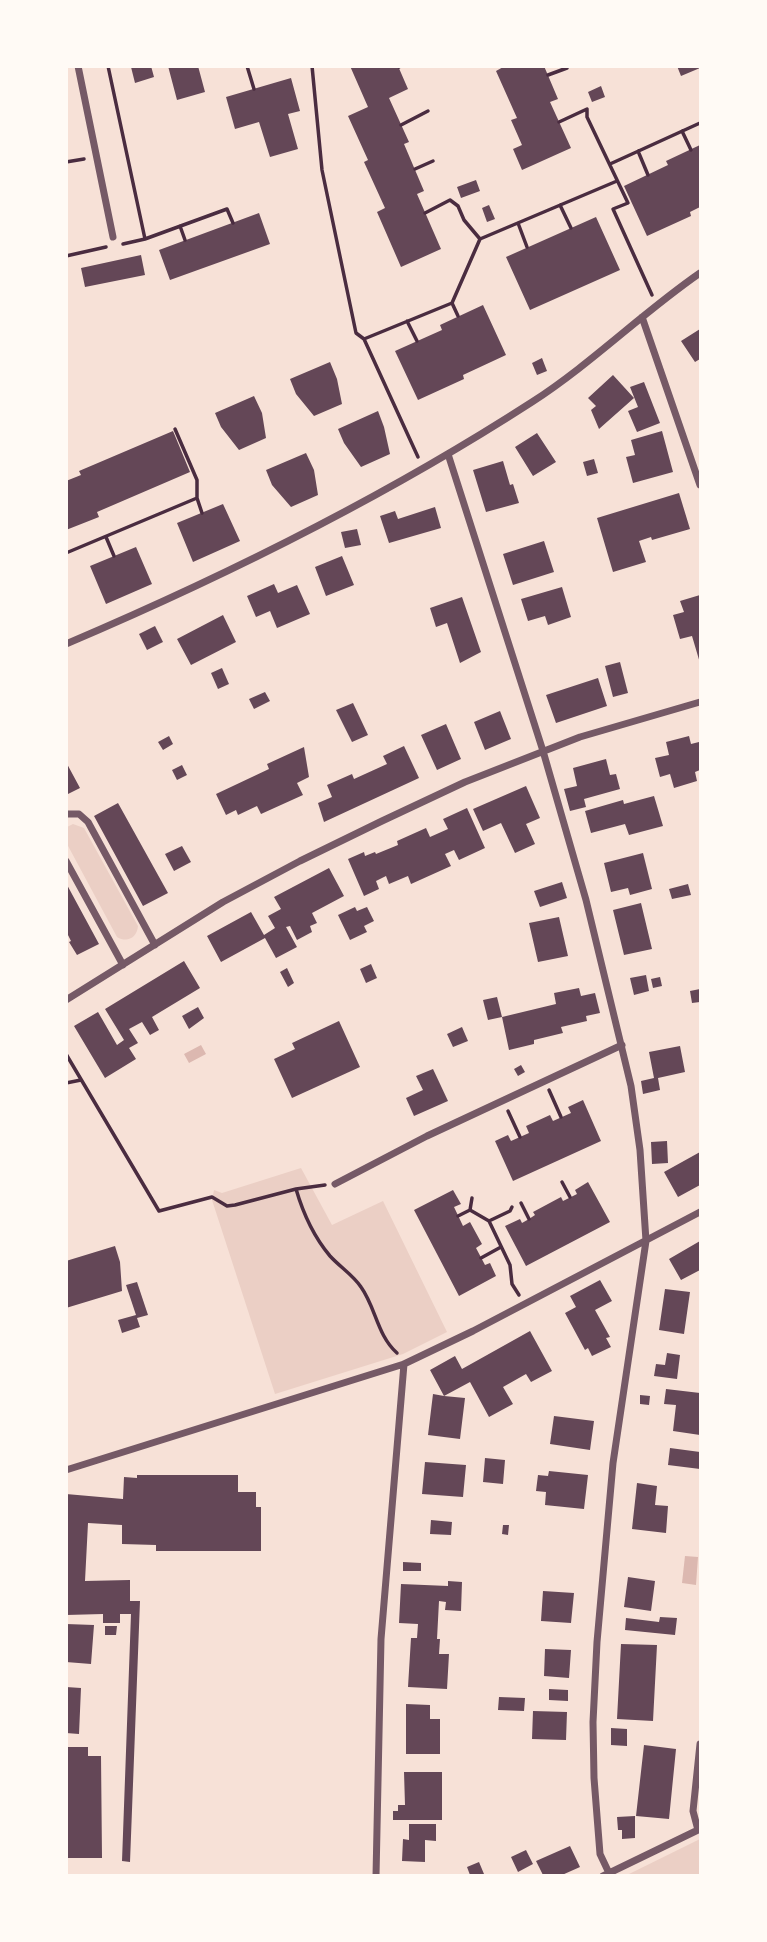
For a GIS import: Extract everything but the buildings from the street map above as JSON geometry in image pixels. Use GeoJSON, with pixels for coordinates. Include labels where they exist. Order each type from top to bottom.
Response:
{"type":"FeatureCollection","features":[{"type":"Feature","properties":{"kind":"street"},"geometry":{"type":"LineString","coordinates":[[78,66],[113,237]]}},
{"type":"Feature","properties":{"kind":"street"},"geometry":{"type":"LineString","coordinates":[[66,644],[256,559],[448,454],[561,382],[670,294],[701,273]]}},
{"type":"Feature","properties":{"kind":"street"},"geometry":{"type":"LineString","coordinates":[[642,317],[701,485]]}},
{"type":"Feature","properties":{"kind":"street"},"geometry":{"type":"LineString","coordinates":[[448,454],[543,751],[589,913],[631,1086],[640,1150],[646,1241],[613,1463],[597,1642],[593,1722],[600,1854],[606,1874],[699,1830],[693,1811],[701,1744]]}},
{"type":"Feature","properties":{"kind":"street"},"geometry":{"type":"LineString","coordinates":[[66,1000],[223,902],[336,843],[465,782],[580,737],[701,702]]}},
{"type":"Feature","properties":{"kind":"street"},"geometry":{"type":"LineString","coordinates":[[66,814],[79,814],[88,822],[155,945]]}},
{"type":"Feature","properties":{"kind":"street"},"geometry":{"type":"LineString","coordinates":[[66,861],[123,965]]}},
{"type":"Feature","properties":{"kind":"street"},"geometry":{"type":"LineString","coordinates":[[335,1184],[427,1136],[621,1045]]}},
{"type":"Feature","properties":{"kind":"street"},"geometry":{"type":"LineString","coordinates":[[66,1470],[404,1364],[701,1212]]}},
{"type":"Feature","properties":{"kind":"street"},"geometry":{"type":"LineString","coordinates":[[376,1875],[381,1639],[404,1364]]}},
{"type":"Feature","properties":{"kind":"path"},"geometry":{"type":"LineString","coordinates":[[108,66],[145,239]]}},
{"type":"Feature","properties":{"kind":"path"},"geometry":{"type":"LineString","coordinates":[[247,66],[254,89]]}},
{"type":"Feature","properties":{"kind":"path"},"geometry":{"type":"LineString","coordinates":[[312,66],[322,170],[356,334],[364,339],[419,459]]}},
{"type":"Feature","properties":{"kind":"path"},"geometry":{"type":"LineString","coordinates":[[548,75],[567,68]]}},
{"type":"Feature","properties":{"kind":"path"},"geometry":{"type":"LineString","coordinates":[[559,122],[587,109],[587,117],[628,203],[613,209],[653,296]]}},
{"type":"Feature","properties":{"kind":"path"},"geometry":{"type":"LineString","coordinates":[[401,125],[428,111]]}},
{"type":"Feature","properties":{"kind":"path"},"geometry":{"type":"LineString","coordinates":[[610,164],[701,123]]}},
{"type":"Feature","properties":{"kind":"path"},"geometry":{"type":"LineString","coordinates":[[682,131],[691,150]]}},
{"type":"Feature","properties":{"kind":"path"},"geometry":{"type":"LineString","coordinates":[[638,151],[648,175]]}},
{"type":"Feature","properties":{"kind":"path"},"geometry":{"type":"LineString","coordinates":[[66,162],[96,156]]}},
{"type":"Feature","properties":{"kind":"path"},"geometry":{"type":"LineString","coordinates":[[415,169],[433,160]]}},
{"type":"Feature","properties":{"kind":"path"},"geometry":{"type":"LineString","coordinates":[[364,339],[452,303],[480,239],[617,181]]}},
{"type":"Feature","properties":{"kind":"path"},"geometry":{"type":"LineString","coordinates":[[425,214],[450,200],[458,206],[464,220],[480,239]]}},
{"type":"Feature","properties":{"kind":"path"},"geometry":{"type":"LineString","coordinates":[[561,205],[570,228]]}},
{"type":"Feature","properties":{"kind":"path"},"geometry":{"type":"LineString","coordinates":[[119,245],[145,239],[227,209],[233,223]]}},
{"type":"Feature","properties":{"kind":"path"},"geometry":{"type":"LineString","coordinates":[[518,223],[527,247]]}},
{"type":"Feature","properties":{"kind":"path"},"geometry":{"type":"LineString","coordinates":[[180,226],[185,240]]}},
{"type":"Feature","properties":{"kind":"path"},"geometry":{"type":"LineString","coordinates":[[66,256],[106,247]]}},
{"type":"Feature","properties":{"kind":"path"},"geometry":{"type":"LineString","coordinates":[[452,303],[458,316]]}},
{"type":"Feature","properties":{"kind":"path"},"geometry":{"type":"LineString","coordinates":[[407,321],[417,341]]}},
{"type":"Feature","properties":{"kind":"path"},"geometry":{"type":"LineString","coordinates":[[175,429],[197,480],[197,498],[202,513]]}},
{"type":"Feature","properties":{"kind":"path"},"geometry":{"type":"LineString","coordinates":[[66,554],[197,498]]}},
{"type":"Feature","properties":{"kind":"path"},"geometry":{"type":"LineString","coordinates":[[106,537],[114,556]]}},
{"type":"Feature","properties":{"kind":"path"},"geometry":{"type":"LineString","coordinates":[[66,1054],[159,1211],[212,1197],[227,1206],[296,1189],[335,1184]]}},
{"type":"Feature","properties":{"kind":"path"},"geometry":{"type":"LineString","coordinates":[[66,1083],[82,1080]]}},
{"type":"Feature","properties":{"kind":"path"},"geometry":{"type":"LineString","coordinates":[[548,1088],[561,1117]]}},
{"type":"Feature","properties":{"kind":"path"},"geometry":{"type":"LineString","coordinates":[[506,1107],[520,1137]]}},
{"type":"Feature","properties":{"kind":"path"},"geometry":{"type":"LineString","coordinates":[[562,1182],[569,1197]]}},
{"type":"Feature","properties":{"kind":"path"},"geometry":{"type":"LineString","coordinates":[[296,1189],[317,1240],[361,1287],[388,1346],[404,1364]]}},
{"type":"Feature","properties":{"kind":"path"},"geometry":{"type":"LineString","coordinates":[[470,1210],[472,1198]]}},
{"type":"Feature","properties":{"kind":"path"},"geometry":{"type":"LineString","coordinates":[[520,1203],[529,1219]]}},
{"type":"Feature","properties":{"kind":"path"},"geometry":{"type":"LineString","coordinates":[[489,1221],[510,1211],[512,1207]]}},
{"type":"Feature","properties":{"kind":"path"},"geometry":{"type":"LineString","coordinates":[[458,1216],[470,1210]]}},
{"type":"Feature","properties":{"kind":"path"},"geometry":{"type":"LineString","coordinates":[[470,1210],[489,1221],[510,1265],[512,1284],[520,1297]]}},
{"type":"Feature","properties":{"kind":"path"},"geometry":{"type":"LineString","coordinates":[[481,1258],[501,1247]]}},
{"type":"Feature","properties":{"kind":"shaded area"},"geometry":{"type":"Polygon","coordinates":[[[73,824],[84,828],[138,926],[136,934],[131,938],[124,940],[117,937],[67,844],[67,827],[73,824]]]}},
{"type":"Feature","properties":{"kind":"shaded area"},"geometry":{"type":"Polygon","coordinates":[[[201,1045],[206,1054],[189,1063],[184,1054],[201,1045]]]}},
{"type":"Feature","properties":{"kind":"shaded area"},"geometry":{"type":"Polygon","coordinates":[[[301,1168],[332,1225],[383,1201],[447,1332],[403,1354],[275,1394],[212,1200],[214,1190],[222,1193],[301,1168]]]}},
{"type":"Feature","properties":{"kind":"shaded area"},"geometry":{"type":"Polygon","coordinates":[[[685,1556],[698,1557],[696,1585],[682,1583],[685,1556]]]}},
{"type":"Feature","properties":{"kind":"shaded area"},"geometry":{"type":"Polygon","coordinates":[[[700,1839],[700,1875],[627,1875],[700,1839]]]}}]}
